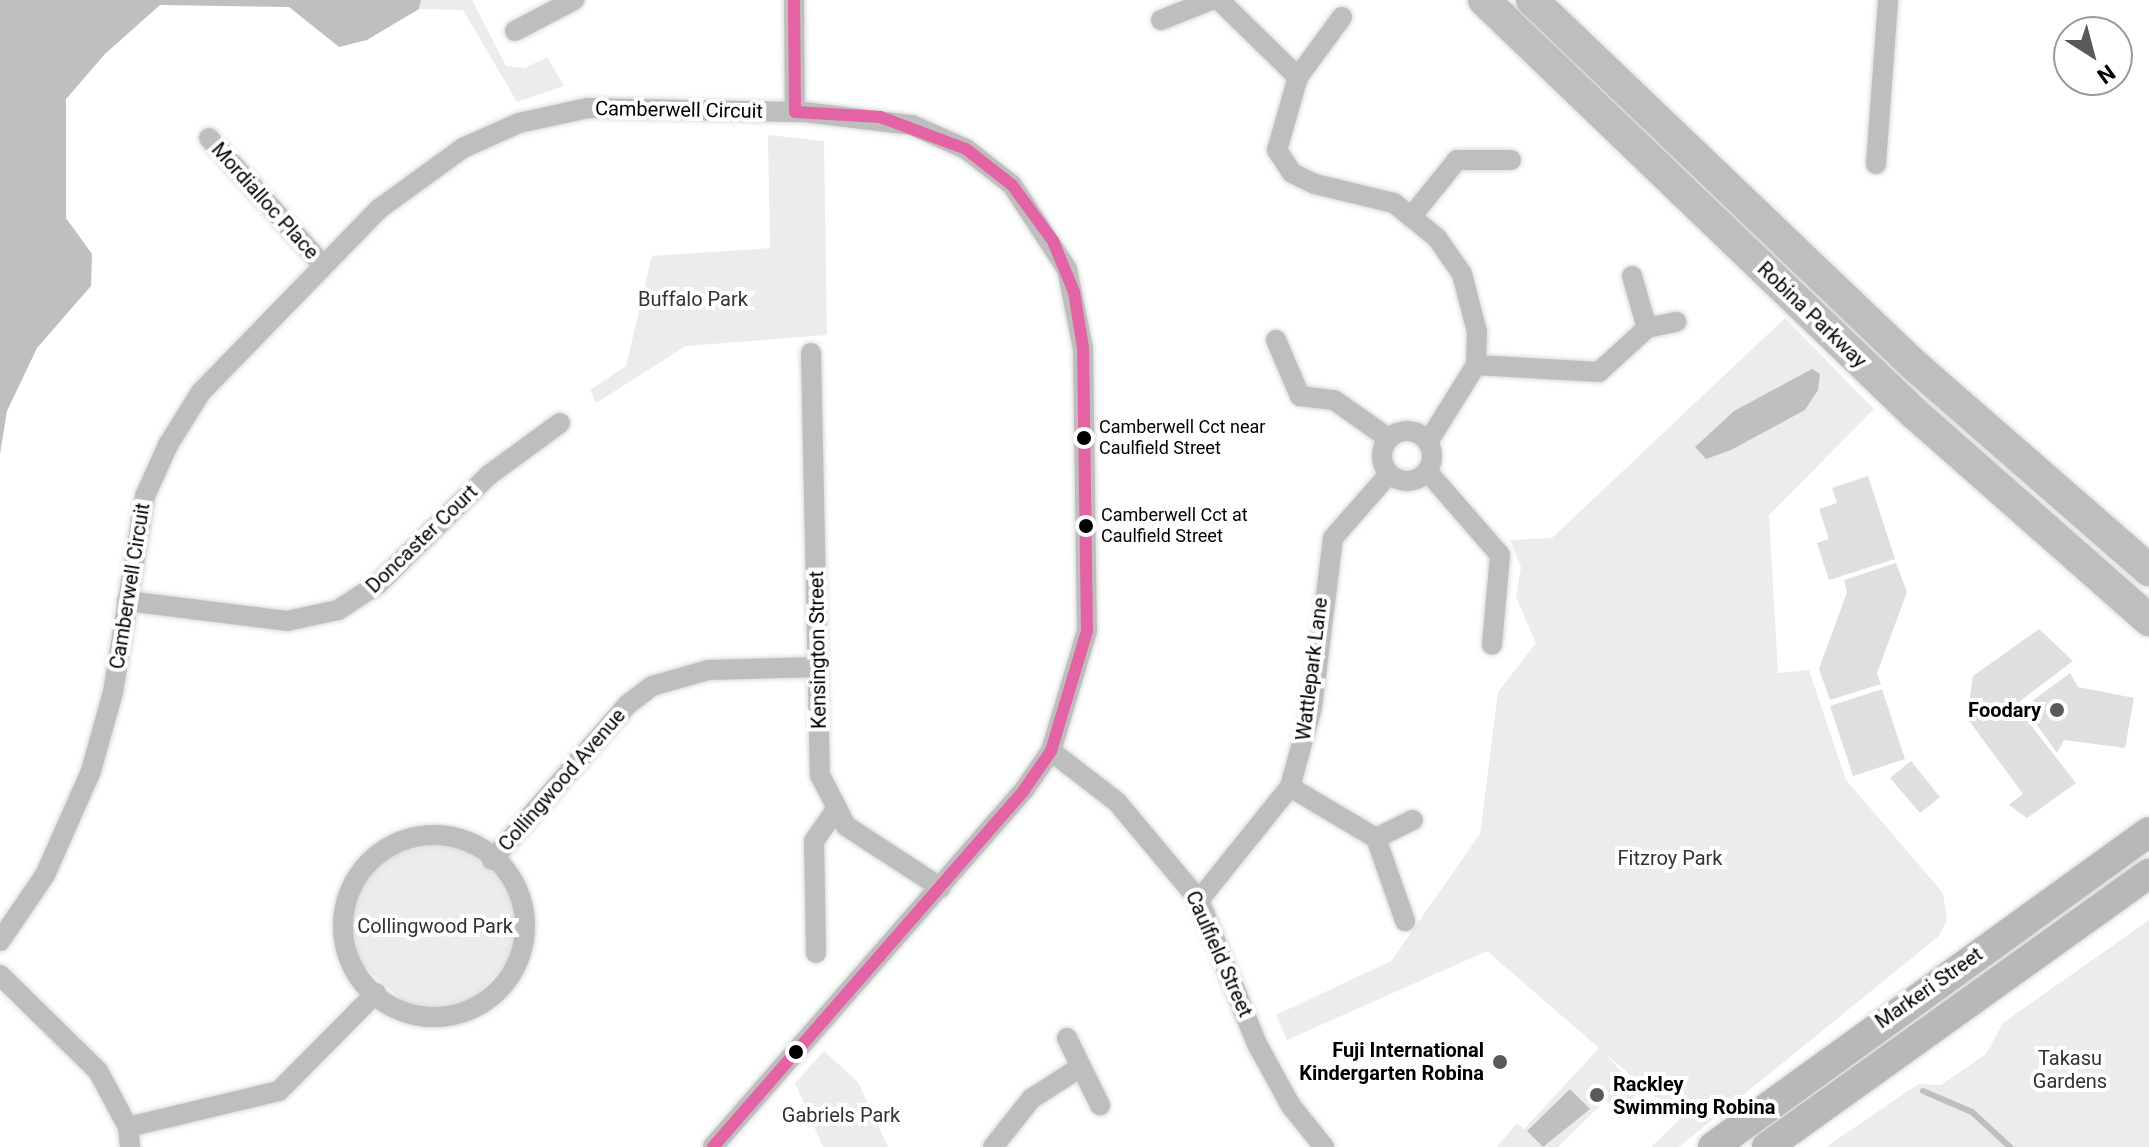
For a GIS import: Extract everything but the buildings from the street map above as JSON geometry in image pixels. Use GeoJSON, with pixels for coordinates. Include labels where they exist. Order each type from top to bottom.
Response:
{"type":"FeatureCollection","features":[{"type":"Feature","properties":{"kind":"main road","name":"Robina Parkway"},"geometry":{"type":"LineString","coordinates":[[1484,0],[1913,412],[2149,620]]}},
{"type":"Feature","properties":{"kind":"main road","name":"Robina Parkway"},"geometry":{"type":"LineString","coordinates":[[1532,0],[1914,365],[2149,570]]}},
{"type":"Feature","properties":{"kind":"main road","name":"Markeri Street"},"geometry":{"type":"LineString","coordinates":[[1713,1147],[2149,832]]}},
{"type":"Feature","properties":{"kind":"main road","name":"Markeri Street"},"geometry":{"type":"LineString","coordinates":[[1767,1147],[2149,874]]}},
{"type":"Feature","properties":{"kind":"street"},"geometry":{"type":"LineString","coordinates":[[515,31],[574,0]]}},
{"type":"Feature","properties":{"kind":"street"},"geometry":{"type":"LineString","coordinates":[[794,0],[795,112]]}},
{"type":"Feature","properties":{"kind":"street"},"geometry":{"type":"LineString","coordinates":[[1161,20],[1211,0]]}},
{"type":"Feature","properties":{"kind":"street"},"geometry":{"type":"LineString","coordinates":[[1219,0],[1298,77]]}},
{"type":"Feature","properties":{"kind":"street"},"geometry":{"type":"LineString","coordinates":[[1876,164],[1888,0]]}},
{"type":"Feature","properties":{"kind":"street"},"geometry":{"type":"LineString","coordinates":[[1342,17],[1298,77],[1277,150],[1292,173],[1394,203],[1411,217],[1462,274],[1477,332],[1476,365],[1428,442],[1427,471],[1500,555],[1492,645]]}},
{"type":"Feature","properties":{"kind":"street","name":"Camberwell Circuit"},"geometry":{"type":"LineString","coordinates":[[0,941],[79,806],[113,692],[145,496],[183,418],[322,264],[412,181],[519,123],[642,105],[880,117],[966,149],[1026,201],[1067,269],[1083,348],[1087,631],[1051,751],[941,888],[713,1147]]}},
{"type":"Feature","properties":{"kind":"street","name":"Mordialloc Place"},"geometry":{"type":"LineString","coordinates":[[209,138],[322,264]]}},
{"type":"Feature","properties":{"kind":"street"},"geometry":{"type":"LineString","coordinates":[[1411,217],[1457,160],[1511,160]]}},
{"type":"Feature","properties":{"kind":"street"},"geometry":{"type":"LineString","coordinates":[[1632,276],[1647,328]]}},
{"type":"Feature","properties":{"kind":"street"},"geometry":{"type":"LineString","coordinates":[[1476,365],[1588,376],[1647,328],[1676,322]]}},
{"type":"Feature","properties":{"kind":"street"},"geometry":{"type":"LineString","coordinates":[[1276,340],[1300,396],[1334,400],[1388,438]]}},
{"type":"Feature","properties":{"kind":"street","name":"Kensington Street"},"geometry":{"type":"LineString","coordinates":[[811,353],[820,775],[834,812]]}},
{"type":"Feature","properties":{"kind":"street","name":"Doncaster Court"},"geometry":{"type":"LineString","coordinates":[[127,601],[287,621],[338,610],[378,584],[489,475],[560,423]]}},
{"type":"Feature","properties":{"kind":"street"},"geometry":{"type":"LineString","coordinates":[[1427,471],[1405,481],[1389,474],[1381,454],[1388,438],[1405,430],[1428,442]]}},
{"type":"Feature","properties":{"kind":"street","name":"Wattlepark Lane"},"geometry":{"type":"LineString","coordinates":[[1199,900],[1290,787],[1312,707],[1333,538],[1389,474]]}},
{"type":"Feature","properties":{"kind":"street","name":"Collingwood Avenue"},"geometry":{"type":"LineString","coordinates":[[492,860],[627,705],[652,686],[708,670],[818,667]]}},
{"type":"Feature","properties":{"kind":"street","name":"Caulfield Street"},"geometry":{"type":"LineString","coordinates":[[1051,751],[1117,802],[1199,900],[1257,1044],[1291,1106],[1324,1147]]}},
{"type":"Feature","properties":{"kind":"street"},"geometry":{"type":"LineString","coordinates":[[1290,787],[1376,838],[1405,921]]}},
{"type":"Feature","properties":{"kind":"street"},"geometry":{"type":"LineString","coordinates":[[816,953],[814,841],[834,812],[941,888]]}},
{"type":"Feature","properties":{"kind":"street"},"geometry":{"type":"LineString","coordinates":[[1376,838],[1413,820]]}},
{"type":"Feature","properties":{"kind":"street","name":"Collingwood Avenue"},"geometry":{"type":"LineString","coordinates":[[414,834],[458,836],[492,860],[525,903],[526,942],[511,970],[480,1004],[442,1018],[411,1016],[376,993],[353,969],[341,940],[341,914],[356,883],[390,845],[414,834]]}},
{"type":"Feature","properties":{"kind":"street"},"geometry":{"type":"LineString","coordinates":[[0,975],[98,1071],[129,1137],[279,1091],[376,993]]}},
{"type":"Feature","properties":{"kind":"street"},"geometry":{"type":"LineString","coordinates":[[1067,1038],[1079,1068],[1100,1105]]}},
{"type":"Feature","properties":{"kind":"street"},"geometry":{"type":"LineString","coordinates":[[993,1147],[1031,1099],[1079,1068]]}},
{"type":"Feature","properties":{"kind":"green space"},"geometry":{"type":"Polygon","coordinates":[[[421,0],[472,0],[506,66],[525,68],[547,57],[564,86],[517,102],[463,10],[419,9],[421,0]]]}},
{"type":"Feature","properties":{"kind":"green space","name":"Buffalo Park"},"geometry":{"type":"Polygon","coordinates":[[[768,135],[824,141],[827,335],[686,346],[596,403],[590,390],[626,366],[652,256],[770,248],[768,135]]]}},
{"type":"Feature","properties":{"kind":"green space","name":"Fitzroy Park"},"geometry":{"type":"Polygon","coordinates":[[[1785,318],[1874,409],[1769,515],[1778,673],[1809,670],[1846,780],[1943,893],[1947,920],[1939,936],[1679,1147],[1651,1147],[1681,1118],[1602,1051],[1640,1091],[1619,1112],[1606,1100],[1558,1147],[1497,1147],[1517,1123],[1524,1129],[1599,1048],[1487,951],[1287,1040],[1276,1015],[1391,961],[1480,834],[1498,692],[1536,643],[1516,597],[1521,567],[1510,540],[1552,538],[1785,318]]]}},
{"type":"Feature","properties":{"kind":"green space","name":"Collingwood Park"},"geometry":{"type":"Polygon","coordinates":[[[454,840],[512,886],[518,950],[467,1007],[462,1002],[416,1012],[352,956],[357,950],[349,902],[388,854],[454,840]]]}},
{"type":"Feature","properties":{"kind":"green space","name":"Takasu Gardens"},"geometry":{"type":"Polygon","coordinates":[[[2149,920],[2149,1147],[1826,1147],[1918,1084],[1941,1085],[1986,1054],[2003,1023],[2149,920]]]}},
{"type":"Feature","properties":{"kind":"green space","name":"Gabriels Park"},"geometry":{"type":"Polygon","coordinates":[[[824,1051],[858,1082],[888,1147],[823,1147],[795,1083],[824,1051]]]}},
{"type":"Feature","properties":{"kind":"shaded area"},"geometry":{"type":"Polygon","coordinates":[[[0,0],[421,0],[419,9],[367,40],[339,47],[289,7],[160,5],[105,54],[66,99],[66,218],[92,254],[91,286],[37,348],[7,411],[0,454],[0,0]]]}},
{"type":"Feature","properties":{"kind":"shaded area"},"geometry":{"type":"Polygon","coordinates":[[[1812,369],[1820,374],[1818,390],[1805,410],[1731,450],[1706,459],[1695,447],[1734,411],[1812,369]]]}},
{"type":"Feature","properties":{"kind":"shaded area"},"geometry":{"type":"Polygon","coordinates":[[[1570,1089],[1590,1109],[1543,1147],[1527,1131],[1570,1089]]]}},
{"type":"Feature","properties":{"kind":"waterway"},"geometry":{"type":"LineString","coordinates":[[1923,1091],[1972,1112],[2010,1147]]}},
{"type":"Feature","properties":{"kind":"transit line"},"geometry":{"type":"LineString","coordinates":[[794,0],[795,112]]}},
{"type":"Feature","properties":{"kind":"transit line"},"geometry":{"type":"LineString","coordinates":[[713,1147],[1024,790],[1051,751],[1087,631],[1083,348],[1074,292],[1053,241],[1012,185],[966,149],[880,117],[795,112]]}},
{"type":"Feature","properties":{"kind":"place","name":"Camberwell Cct near Caulfield Street"},"geometry":{"type":"Point","coordinates":[1084,438]}},
{"type":"Feature","properties":{"kind":"place","name":"Camberwell Cct at Caulfield Street"},"geometry":{"type":"Point","coordinates":[1086,526]}},
{"type":"Feature","properties":{"kind":"place","name":"Foodary"},"geometry":{"type":"Point","coordinates":[2057,710]}},
{"type":"Feature","properties":{"kind":"place","name":"Fuji International Kindergarten Robina"},"geometry":{"type":"Point","coordinates":[1500,1062]}},
{"type":"Feature","properties":{"kind":"place","name":"Rackley Swimming Robina"},"geometry":{"type":"Point","coordinates":[1597,1095]}}]}
